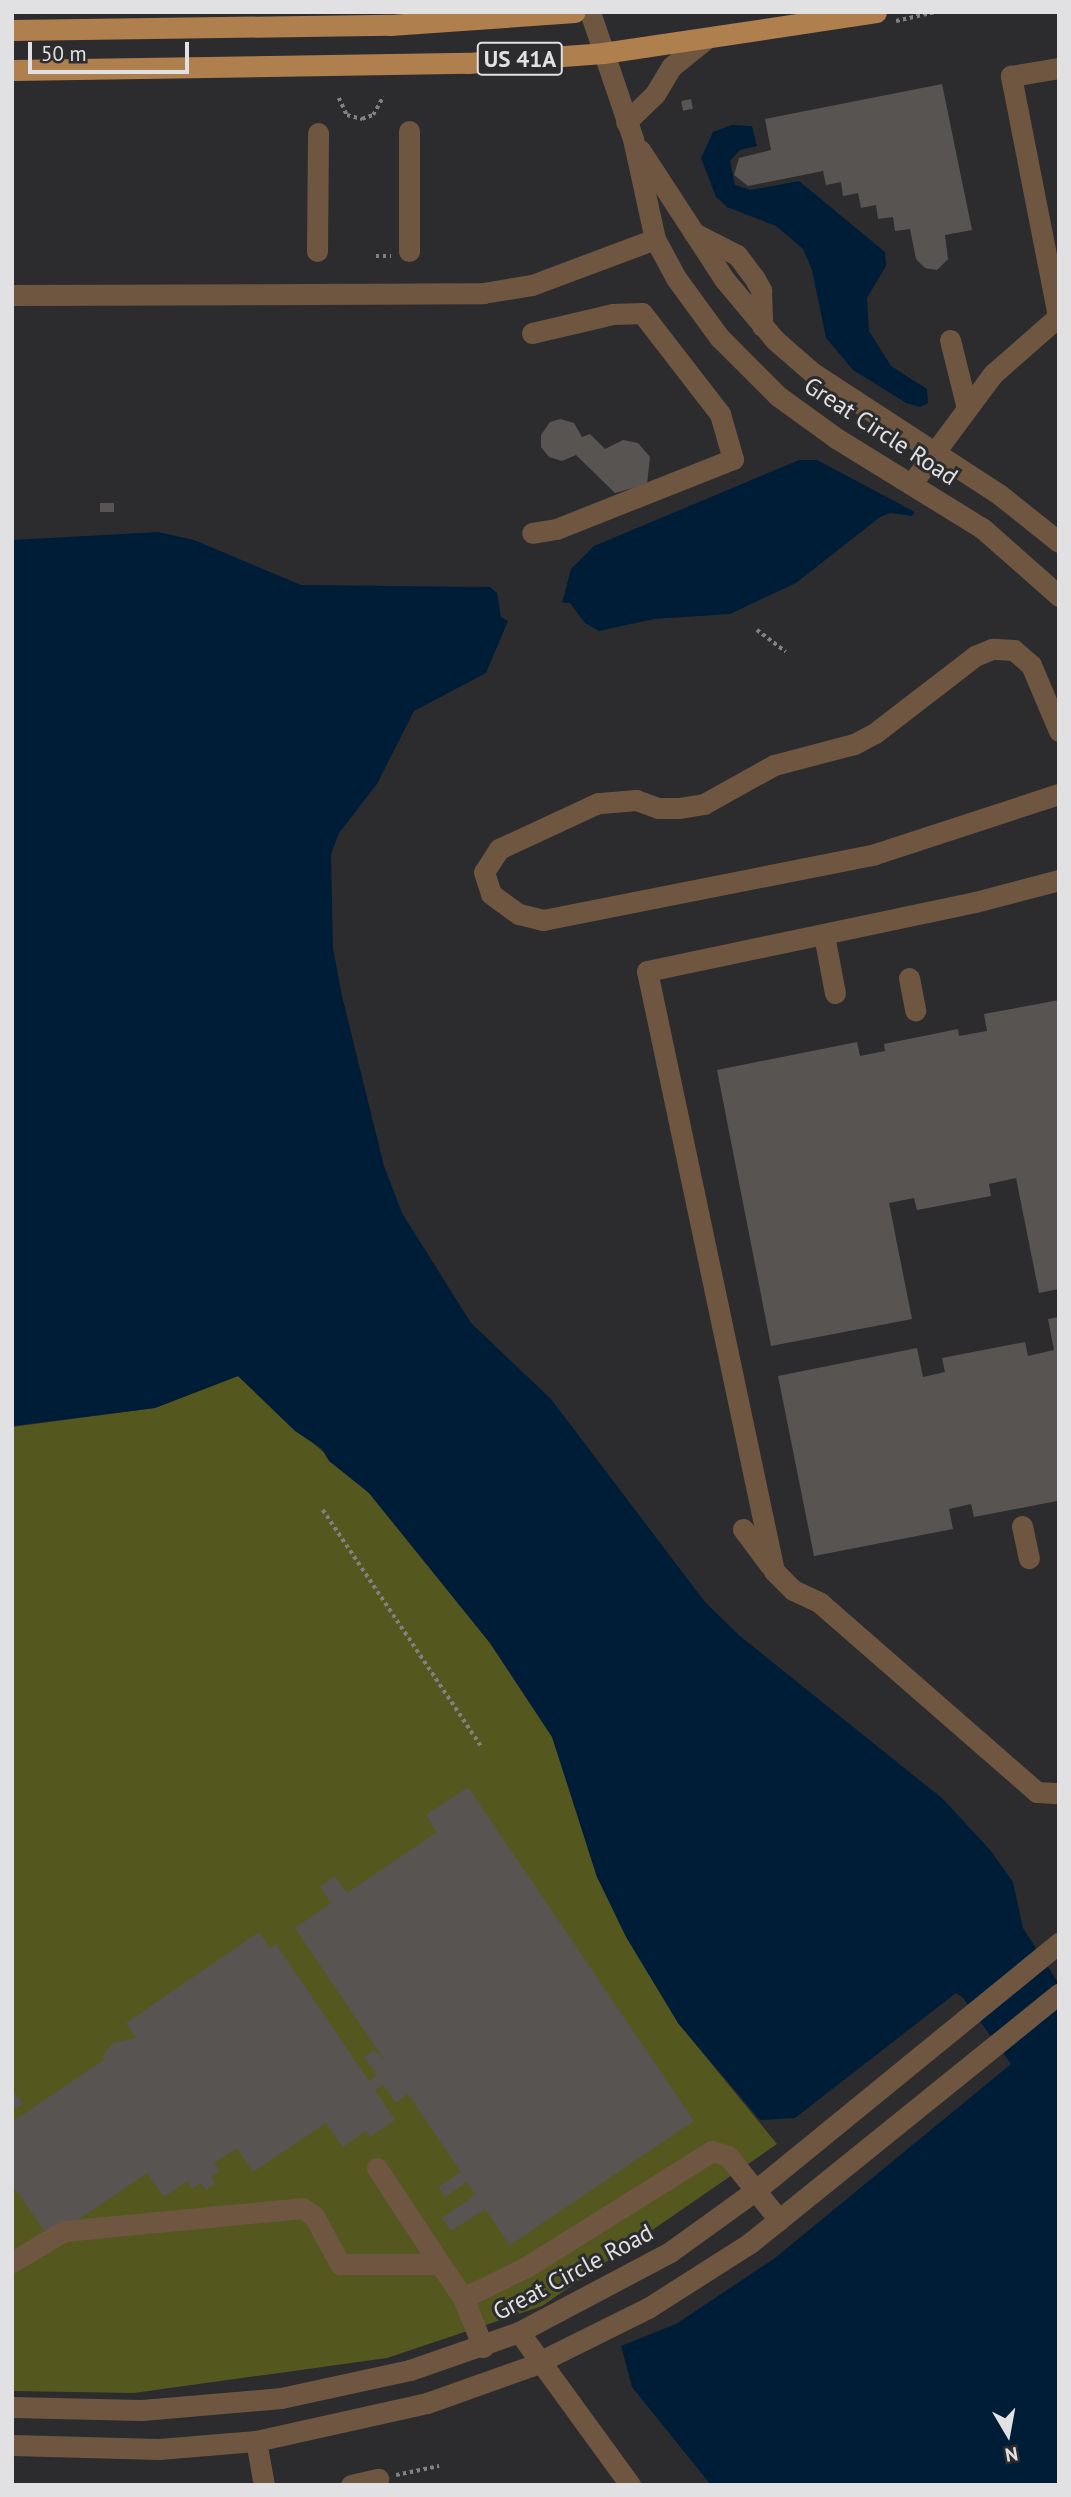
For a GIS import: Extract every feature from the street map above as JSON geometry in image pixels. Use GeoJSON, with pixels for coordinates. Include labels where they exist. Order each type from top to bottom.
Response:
{"type":"FeatureCollection","features":[{"type":"Feature","properties":{"kind":"main road","name":"US 41A"},"geometry":{"type":"LineString","coordinates":[[12,30],[390,25],[575,12]]}},
{"type":"Feature","properties":{"kind":"main road","name":"US 41A"},"geometry":{"type":"LineString","coordinates":[[12,70],[468,63],[603,53],[876,12]]}},
{"type":"Feature","properties":{"kind":"street","name":"Great Circle Road"},"geometry":{"type":"LineString","coordinates":[[590,12],[630,130],[655,239],[711,327],[778,396],[836,438],[1014,551],[1059,596]]}},
{"type":"Feature","properties":{"kind":"street"},"geometry":{"type":"LineString","coordinates":[[630,130],[671,67],[706,39]]}},
{"type":"Feature","properties":{"kind":"street"},"geometry":{"type":"LineString","coordinates":[[912,484],[993,374],[1059,316],[1011,76],[1059,68]]}},
{"type":"Feature","properties":{"kind":"street","name":"Great Circle Road"},"geometry":{"type":"LineString","coordinates":[[630,130],[694,233],[737,255],[755,279],[761,290],[762,326],[813,373],[1000,495],[1059,542]]}},
{"type":"Feature","properties":{"kind":"street"},"geometry":{"type":"LineString","coordinates":[[401,254],[409,131]]}},
{"type":"Feature","properties":{"kind":"street"},"geometry":{"type":"LineString","coordinates":[[317,251],[318,133]]}},
{"type":"Feature","properties":{"kind":"street"},"geometry":{"type":"LineString","coordinates":[[12,295],[483,293],[533,285],[655,239]]}},
{"type":"Feature","properties":{"kind":"street"},"geometry":{"type":"LineString","coordinates":[[532,332],[613,314],[642,313],[720,414],[733,459],[556,529],[533,533]]}},
{"type":"Feature","properties":{"kind":"street"},"geometry":{"type":"LineString","coordinates":[[950,340],[967,408]]}},
{"type":"Feature","properties":{"kind":"street"},"geometry":{"type":"LineString","coordinates":[[1059,731],[1031,665],[1014,650],[992,649],[975,656],[886,725],[854,744],[774,765],[704,804],[658,808],[636,800],[598,803],[499,849],[484,872],[491,894],[519,914],[543,919],[875,854],[1059,794]]}},
{"type":"Feature","properties":{"kind":"street"},"geometry":{"type":"LineString","coordinates":[[774,1571],[648,971],[1059,880]]}},
{"type":"Feature","properties":{"kind":"street"},"geometry":{"type":"LineString","coordinates":[[824,934],[835,993]]}},
{"type":"Feature","properties":{"kind":"street"},"geometry":{"type":"LineString","coordinates":[[909,978],[915,1010]]}},
{"type":"Feature","properties":{"kind":"street"},"geometry":{"type":"LineString","coordinates":[[1022,1526],[1029,1558]]}},
{"type":"Feature","properties":{"kind":"street"},"geometry":{"type":"LineString","coordinates":[[743,1529],[774,1571],[793,1590],[819,1602],[1037,1792],[1059,1793]]}},
{"type":"Feature","properties":{"kind":"street","name":"Great Circle Road"},"geometry":{"type":"LineString","coordinates":[[12,2407],[142,2410],[257,2401],[354,2385],[483,2347],[519,2332],[670,2252],[756,2190],[1053,1948]]}},
{"type":"Feature","properties":{"kind":"street"},"geometry":{"type":"LineString","coordinates":[[12,2445],[159,2449],[256,2441],[427,2403],[473,2390],[540,2362],[659,2301],[779,2220],[1059,1994]]}},
{"type":"Feature","properties":{"kind":"street"},"geometry":{"type":"LineString","coordinates":[[463,2298],[570,2241],[703,2154],[722,2151],[779,2220]]}},
{"type":"Feature","properties":{"kind":"street"},"geometry":{"type":"LineString","coordinates":[[377,2168],[463,2298],[483,2347]]}},
{"type":"Feature","properties":{"kind":"street"},"geometry":{"type":"LineString","coordinates":[[12,2262],[64,2231],[302,2208],[314,2216],[340,2264],[440,2264]]}},
{"type":"Feature","properties":{"kind":"street"},"geometry":{"type":"LineString","coordinates":[[519,2332],[630,2485]]}},
{"type":"Feature","properties":{"kind":"street"},"geometry":{"type":"LineString","coordinates":[[256,2441],[264,2485]]}},
{"type":"Feature","properties":{"kind":"street"},"geometry":{"type":"LineString","coordinates":[[351,2485],[378,2479]]}},
{"type":"Feature","properties":{"kind":"path"},"geometry":{"type":"LineString","coordinates":[[339,98],[347,115],[362,119],[373,115],[383,97]]}},
{"type":"Feature","properties":{"kind":"path"},"geometry":{"type":"LineString","coordinates":[[376,256],[401,254]]}},
{"type":"Feature","properties":{"kind":"path"},"geometry":{"type":"LineString","coordinates":[[757,630],[786,652]]}},
{"type":"Feature","properties":{"kind":"path"},"geometry":{"type":"LineString","coordinates":[[323,1510],[481,1746]]}},
{"type":"Feature","properties":{"kind":"path"},"geometry":{"type":"LineString","coordinates":[[378,2479],[439,2466]]}},
{"type":"Feature","properties":{"kind":"green space"},"geometry":{"type":"Polygon","coordinates":[[[238,1376],[369,1493],[490,1643],[553,1738],[597,1877],[678,2023],[777,2144],[542,2306],[387,2358],[134,2393],[12,2391],[12,1427],[155,1408],[238,1376]]]}},
{"type":"Feature","properties":{"kind":"water"},"geometry":{"type":"Polygon","coordinates":[[[732,125],[752,126],[757,146],[740,150],[730,161],[735,185],[751,190],[799,181],[885,252],[886,266],[867,298],[869,331],[891,366],[927,389],[928,403],[920,407],[906,403],[853,370],[826,338],[812,270],[803,249],[776,226],[727,207],[716,197],[701,158],[713,132],[732,125]]]}},
{"type":"Feature","properties":{"kind":"water"},"geometry":{"type":"Polygon","coordinates":[[[799,460],[817,460],[915,512],[912,516],[890,513],[880,517],[796,583],[730,614],[654,619],[599,631],[585,623],[570,603],[562,603],[571,569],[594,546],[799,460]]]}},
{"type":"Feature","properties":{"kind":"water"},"geometry":{"type":"Polygon","coordinates":[[[158,532],[194,540],[301,585],[490,587],[497,593],[501,617],[508,621],[486,673],[414,711],[377,784],[339,833],[331,854],[333,948],[342,996],[384,1166],[402,1213],[471,1323],[551,1399],[705,1602],[740,1636],[943,1799],[991,1851],[1013,1882],[1023,1928],[1059,1984],[1059,2485],[711,2485],[632,2387],[621,2346],[676,2324],[775,2258],[1011,2064],[963,1998],[956,1993],[795,2118],[760,2120],[678,2023],[626,1937],[597,1877],[552,1737],[490,1643],[369,1493],[329,1461],[322,1449],[295,1431],[238,1376],[155,1408],[12,1426],[12,540],[158,532]]]}},
{"type":"Feature","properties":{"kind":"building"},"geometry":{"type":"Polygon","coordinates":[[[942,84],[972,230],[945,235],[948,259],[937,270],[925,268],[916,259],[910,229],[895,231],[893,217],[878,219],[876,205],[861,208],[858,193],[843,196],[841,182],[826,185],[823,171],[748,186],[734,175],[739,158],[771,150],[765,119],[942,84]]]}},
{"type":"Feature","properties":{"kind":"building"},"geometry":{"type":"Polygon","coordinates":[[[691,99],[693,109],[683,111],[681,101],[691,99]]]}},
{"type":"Feature","properties":{"kind":"building"},"geometry":{"type":"Polygon","coordinates":[[[560,419],[574,423],[582,437],[590,434],[605,449],[623,440],[638,443],[650,457],[647,484],[615,493],[576,455],[562,461],[549,457],[541,447],[541,435],[550,422],[560,419]]]}},
{"type":"Feature","properties":{"kind":"building"},"geometry":{"type":"Polygon","coordinates":[[[100,503],[114,503],[114,512],[100,512],[100,503]]]}},
{"type":"Feature","properties":{"kind":"building"},"geometry":{"type":"Polygon","coordinates":[[[1059,1000],[1059,1289],[1039,1293],[1016,1178],[989,1184],[991,1196],[917,1210],[914,1198],[889,1203],[912,1319],[771,1346],[717,1070],[857,1042],[860,1056],[885,1051],[884,1044],[958,1029],[959,1036],[987,1031],[984,1014],[1059,1000]]]}},
{"type":"Feature","properties":{"kind":"building"},"geometry":{"type":"Polygon","coordinates":[[[1059,1317],[1057,1501],[974,1517],[971,1504],[949,1509],[953,1529],[814,1556],[778,1376],[917,1348],[923,1377],[945,1372],[942,1358],[1025,1342],[1028,1356],[1054,1350],[1048,1319],[1059,1317]]]}},
{"type":"Feature","properties":{"kind":"building"},"geometry":{"type":"Polygon","coordinates":[[[468,1787],[694,2121],[510,2245],[485,2209],[451,2231],[442,2218],[475,2195],[467,2182],[445,2197],[439,2187],[461,2172],[408,2094],[396,2103],[383,2085],[375,2090],[395,2120],[370,2137],[366,2131],[343,2147],[326,2123],[253,2172],[237,2148],[214,2163],[220,2171],[211,2177],[215,2183],[206,2190],[201,2183],[192,2189],[187,2181],[164,2197],[147,2173],[50,2239],[16,2190],[12,2192],[12,2122],[105,2059],[102,2056],[113,2043],[136,2038],[126,2023],[259,1932],[270,1948],[276,1944],[369,2081],[377,2075],[364,2057],[374,2050],[385,2061],[295,1928],[331,1903],[320,1887],[335,1876],[347,1893],[437,1832],[426,1815],[468,1787]]]}},
{"type":"Feature","properties":{"kind":"building"},"geometry":{"type":"Polygon","coordinates":[[[12,2089],[23,2104],[12,2111],[12,2089]]]}}]}
